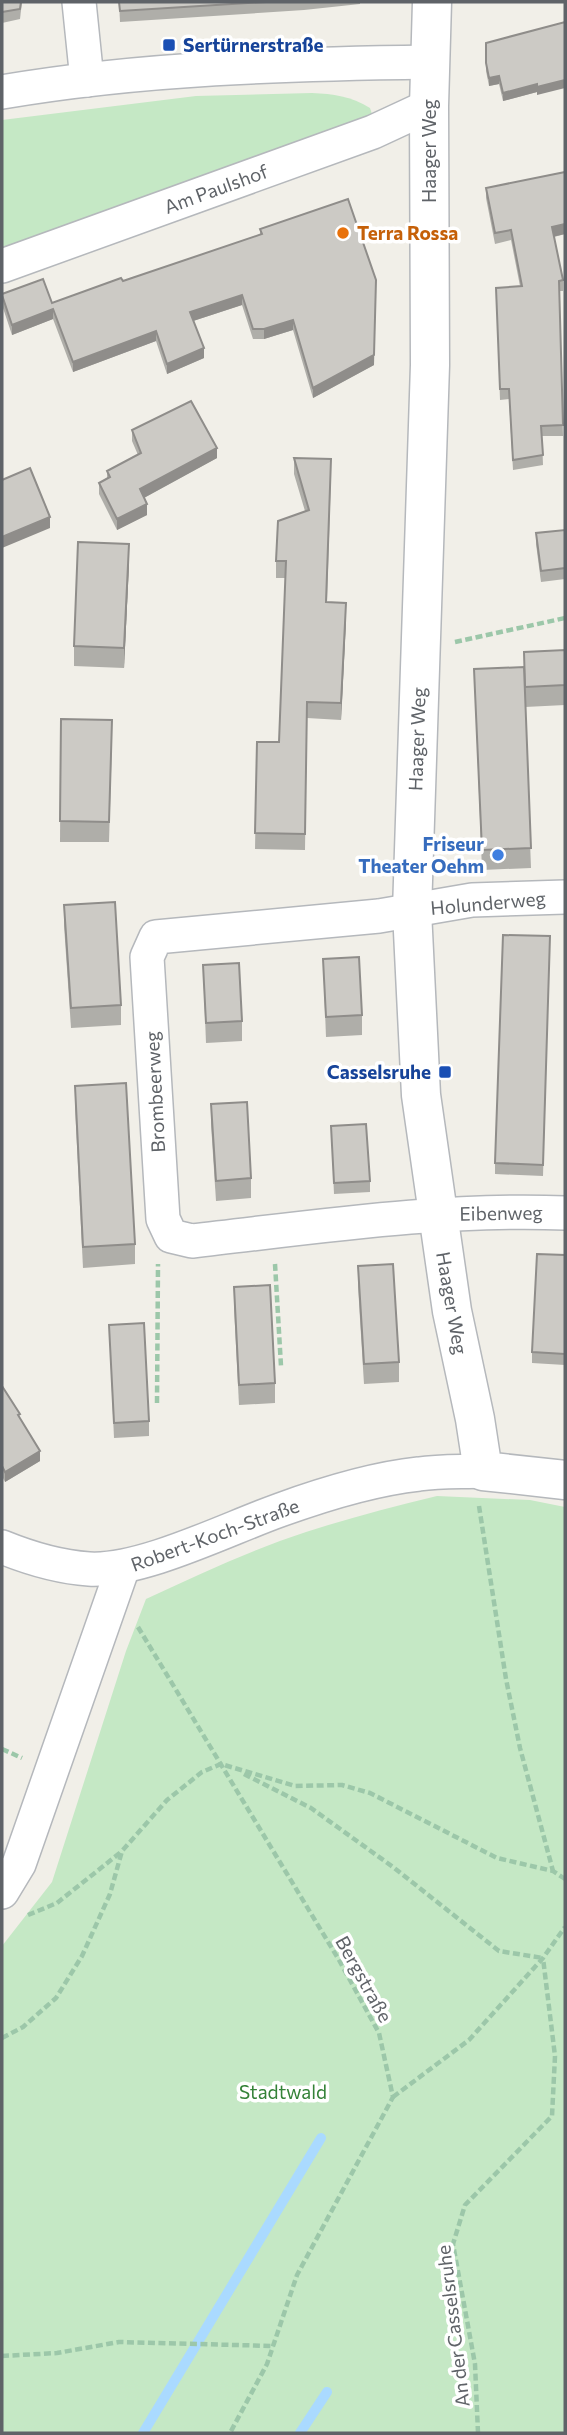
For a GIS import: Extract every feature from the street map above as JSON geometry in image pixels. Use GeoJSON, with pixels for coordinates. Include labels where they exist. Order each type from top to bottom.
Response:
{"type":"FeatureCollection","features":[{"type":"Feature","properties":{"kind":"street"},"geometry":{"type":"LineString","coordinates":[[79,2],[87,80]]}},
{"type":"Feature","properties":{"kind":"street","name":"Haager Weg"},"geometry":{"type":"LineString","coordinates":[[436,3],[429,62],[430,365],[412,911],[421,1095],[436,1214],[483,1471]]}},
{"type":"Feature","properties":{"kind":"street"},"geometry":{"type":"LineString","coordinates":[[2,92],[174,70],[299,63],[429,62]]}},
{"type":"Feature","properties":{"kind":"street","name":"Am Paulshof"},"geometry":{"type":"LineString","coordinates":[[2,267],[373,132],[429,106]]}},
{"type":"Feature","properties":{"kind":"street","name":"Holunderweg"},"geometry":{"type":"LineString","coordinates":[[412,911],[472,901],[565,897]]}},
{"type":"Feature","properties":{"kind":"street","name":"Brombeerweg"},"geometry":{"type":"LineString","coordinates":[[171,1236],[163,1219],[147,957],[156,937],[412,911]]}},
{"type":"Feature","properties":{"kind":"street","name":"Eibenweg"},"geometry":{"type":"LineString","coordinates":[[436,1214],[512,1210],[565,1213]]}},
{"type":"Feature","properties":{"kind":"street"},"geometry":{"type":"LineString","coordinates":[[171,1236],[192,1241],[436,1214]]}},
{"type":"Feature","properties":{"kind":"street","name":"Robert-Koch-Straße"},"geometry":{"type":"LineString","coordinates":[[10,1905],[19,1864],[123,1567],[282,1509],[353,1488],[419,1474],[483,1471],[565,1480]]}},
{"type":"Feature","properties":{"kind":"street"},"geometry":{"type":"LineString","coordinates":[[2,1547],[28,1558],[89,1569],[123,1567]]}},
{"type":"Feature","properties":{"kind":"path"},"geometry":{"type":"LineString","coordinates":[[420,650],[565,618]]}},
{"type":"Feature","properties":{"kind":"path"},"geometry":{"type":"LineString","coordinates":[[274,1232],[281,1366]]}},
{"type":"Feature","properties":{"kind":"path"},"geometry":{"type":"LineString","coordinates":[[157,1403],[158,1254],[171,1236]]}},
{"type":"Feature","properties":{"kind":"path"},"geometry":{"type":"LineString","coordinates":[[483,1471],[477,1494],[506,1679],[520,1748],[553,1871]]}},
{"type":"Feature","properties":{"kind":"path","name":"Bergstraße"},"geometry":{"type":"LineString","coordinates":[[106,1616],[138,1627],[339,1960],[379,2033],[393,2097]]}},
{"type":"Feature","properties":{"kind":"path"},"geometry":{"type":"LineString","coordinates":[[221,1763],[311,1808],[393,1867],[499,1951],[543,1958]]}},
{"type":"Feature","properties":{"kind":"path"},"geometry":{"type":"LineString","coordinates":[[10,1905],[57,1903],[122,1851],[167,1800],[202,1772],[221,1763],[295,1786],[342,1785],[370,1793],[497,1857],[553,1871],[565,1879]]}},
{"type":"Feature","properties":{"kind":"path"},"geometry":{"type":"LineString","coordinates":[[2,2038],[23,2027],[55,1998],[62,1988],[82,1956],[110,1894],[122,1851]]}},
{"type":"Feature","properties":{"kind":"path"},"geometry":{"type":"LineString","coordinates":[[230,2433],[267,2364],[297,2275],[393,2097],[469,2040],[543,1958],[565,1927]]}},
{"type":"Feature","properties":{"kind":"path","name":"An der Casselsruhe"},"geometry":{"type":"LineString","coordinates":[[478,2433],[475,2364],[453,2244],[465,2206],[552,2116],[555,2056],[543,1958]]}},
{"type":"Feature","properties":{"kind":"path"},"geometry":{"type":"LineString","coordinates":[[2,2356],[57,2353],[119,2342],[274,2346]]}},
{"type":"Feature","properties":{"kind":"green space"},"geometry":{"type":"Polygon","coordinates":[[[312,93],[349,98],[370,108],[373,117],[2,256],[2,120],[196,96],[312,93]]]}},
{"type":"Feature","properties":{"kind":"green space","name":"Stadtwald"},"geometry":{"type":"Polygon","coordinates":[[[437,1496],[530,1500],[565,1507],[565,2433],[2,2433],[2,1946],[52,1882],[126,1651],[146,1599],[285,1539],[354,1517],[437,1496]]]}},
{"type":"Feature","properties":{"kind":"building"},"geometry":{"type":"Polygon","coordinates":[[[2,2],[21,2],[20,9],[2,12],[2,2]]]}},
{"type":"Feature","properties":{"kind":"building"},"geometry":{"type":"Polygon","coordinates":[[[119,2],[266,2],[120,11],[119,2]]]}},
{"type":"Feature","properties":{"kind":"building"},"geometry":{"type":"Polygon","coordinates":[[[565,22],[565,80],[503,93],[499,76],[489,78],[486,43],[565,22]]]}},
{"type":"Feature","properties":{"kind":"building"},"geometry":{"type":"Polygon","coordinates":[[[565,172],[565,224],[552,227],[563,280],[559,281],[563,425],[541,426],[543,455],[513,460],[509,389],[500,389],[496,288],[522,286],[511,230],[495,233],[486,188],[565,172]]]}},
{"type":"Feature","properties":{"kind":"building"},"geometry":{"type":"Polygon","coordinates":[[[348,199],[376,280],[374,355],[313,388],[293,320],[264,329],[253,329],[242,295],[190,312],[204,348],[167,364],[156,331],[73,362],[53,309],[12,325],[2,295],[43,279],[52,303],[121,278],[123,281],[262,234],[260,229],[348,199]]]}},
{"type":"Feature","properties":{"kind":"building"},"geometry":{"type":"Polygon","coordinates":[[[191,401],[217,448],[140,489],[147,504],[117,519],[99,483],[110,477],[107,471],[141,453],[132,430],[191,401]]]}},
{"type":"Feature","properties":{"kind":"building"},"geometry":{"type":"Polygon","coordinates":[[[294,458],[331,459],[326,602],[346,603],[341,703],[307,702],[305,834],[255,833],[257,742],[279,742],[286,561],[276,561],[278,521],[309,510],[294,458]]]}},
{"type":"Feature","properties":{"kind":"building"},"geometry":{"type":"Polygon","coordinates":[[[30,468],[50,517],[2,537],[2,480],[30,468]]]}},
{"type":"Feature","properties":{"kind":"building"},"geometry":{"type":"Polygon","coordinates":[[[565,530],[565,568],[541,571],[536,533],[565,530]]]}},
{"type":"Feature","properties":{"kind":"building"},"geometry":{"type":"Polygon","coordinates":[[[78,542],[129,544],[124,648],[74,646],[78,542]]]}},
{"type":"Feature","properties":{"kind":"building"},"geometry":{"type":"Polygon","coordinates":[[[565,650],[565,685],[525,687],[524,652],[565,650]]]}},
{"type":"Feature","properties":{"kind":"building"},"geometry":{"type":"Polygon","coordinates":[[[524,667],[531,848],[482,850],[474,669],[524,667]]]}},
{"type":"Feature","properties":{"kind":"building"},"geometry":{"type":"Polygon","coordinates":[[[61,719],[112,720],[109,822],[60,821],[61,719]]]}},
{"type":"Feature","properties":{"kind":"building"},"geometry":{"type":"Polygon","coordinates":[[[115,902],[121,1005],[71,1008],[64,905],[115,902]]]}},
{"type":"Feature","properties":{"kind":"building"},"geometry":{"type":"Polygon","coordinates":[[[503,935],[550,936],[543,1165],[495,1163],[503,935]]]}},
{"type":"Feature","properties":{"kind":"building"},"geometry":{"type":"Polygon","coordinates":[[[359,957],[362,1015],[326,1017],[323,959],[359,957]]]}},
{"type":"Feature","properties":{"kind":"building"},"geometry":{"type":"Polygon","coordinates":[[[239,963],[242,1021],[206,1023],[203,965],[239,963]]]}},
{"type":"Feature","properties":{"kind":"building"},"geometry":{"type":"Polygon","coordinates":[[[126,1083],[135,1244],[83,1247],[75,1086],[126,1083]]]}},
{"type":"Feature","properties":{"kind":"building"},"geometry":{"type":"Polygon","coordinates":[[[247,1102],[251,1178],[216,1181],[211,1104],[247,1102]]]}},
{"type":"Feature","properties":{"kind":"building"},"geometry":{"type":"Polygon","coordinates":[[[366,1124],[370,1181],[334,1183],[331,1126],[366,1124]]]}},
{"type":"Feature","properties":{"kind":"building"},"geometry":{"type":"Polygon","coordinates":[[[537,1254],[565,1255],[565,1354],[532,1352],[537,1254]]]}},
{"type":"Feature","properties":{"kind":"building"},"geometry":{"type":"Polygon","coordinates":[[[393,1264],[399,1362],[364,1364],[358,1266],[393,1264]]]}},
{"type":"Feature","properties":{"kind":"building"},"geometry":{"type":"Polygon","coordinates":[[[270,1285],[275,1383],[239,1385],[234,1287],[270,1285]]]}},
{"type":"Feature","properties":{"kind":"building"},"geometry":{"type":"Polygon","coordinates":[[[144,1323],[149,1421],[114,1423],[109,1325],[144,1323]]]}},
{"type":"Feature","properties":{"kind":"building"},"geometry":{"type":"Polygon","coordinates":[[[2,1386],[40,1451],[5,1472],[2,1466],[2,1386]]]}},
{"type":"Feature","properties":{"kind":"waterway"},"geometry":{"type":"LineString","coordinates":[[143,2433],[321,2138]]}},
{"type":"Feature","properties":{"kind":"waterway"},"geometry":{"type":"LineString","coordinates":[[300,2433],[327,2392]]}},
{"type":"Feature","properties":{"kind":"place","name":"Sertürnerstraße"},"geometry":{"type":"Point","coordinates":[169,45]}},
{"type":"Feature","properties":{"kind":"place","name":"Terra Rossa"},"geometry":{"type":"Point","coordinates":[343,233]}},
{"type":"Feature","properties":{"kind":"place","name":"Friseur Theater Oehm"},"geometry":{"type":"Point","coordinates":[498,855]}},
{"type":"Feature","properties":{"kind":"place","name":"Casselsruhe"},"geometry":{"type":"Point","coordinates":[445,1072]}}]}
